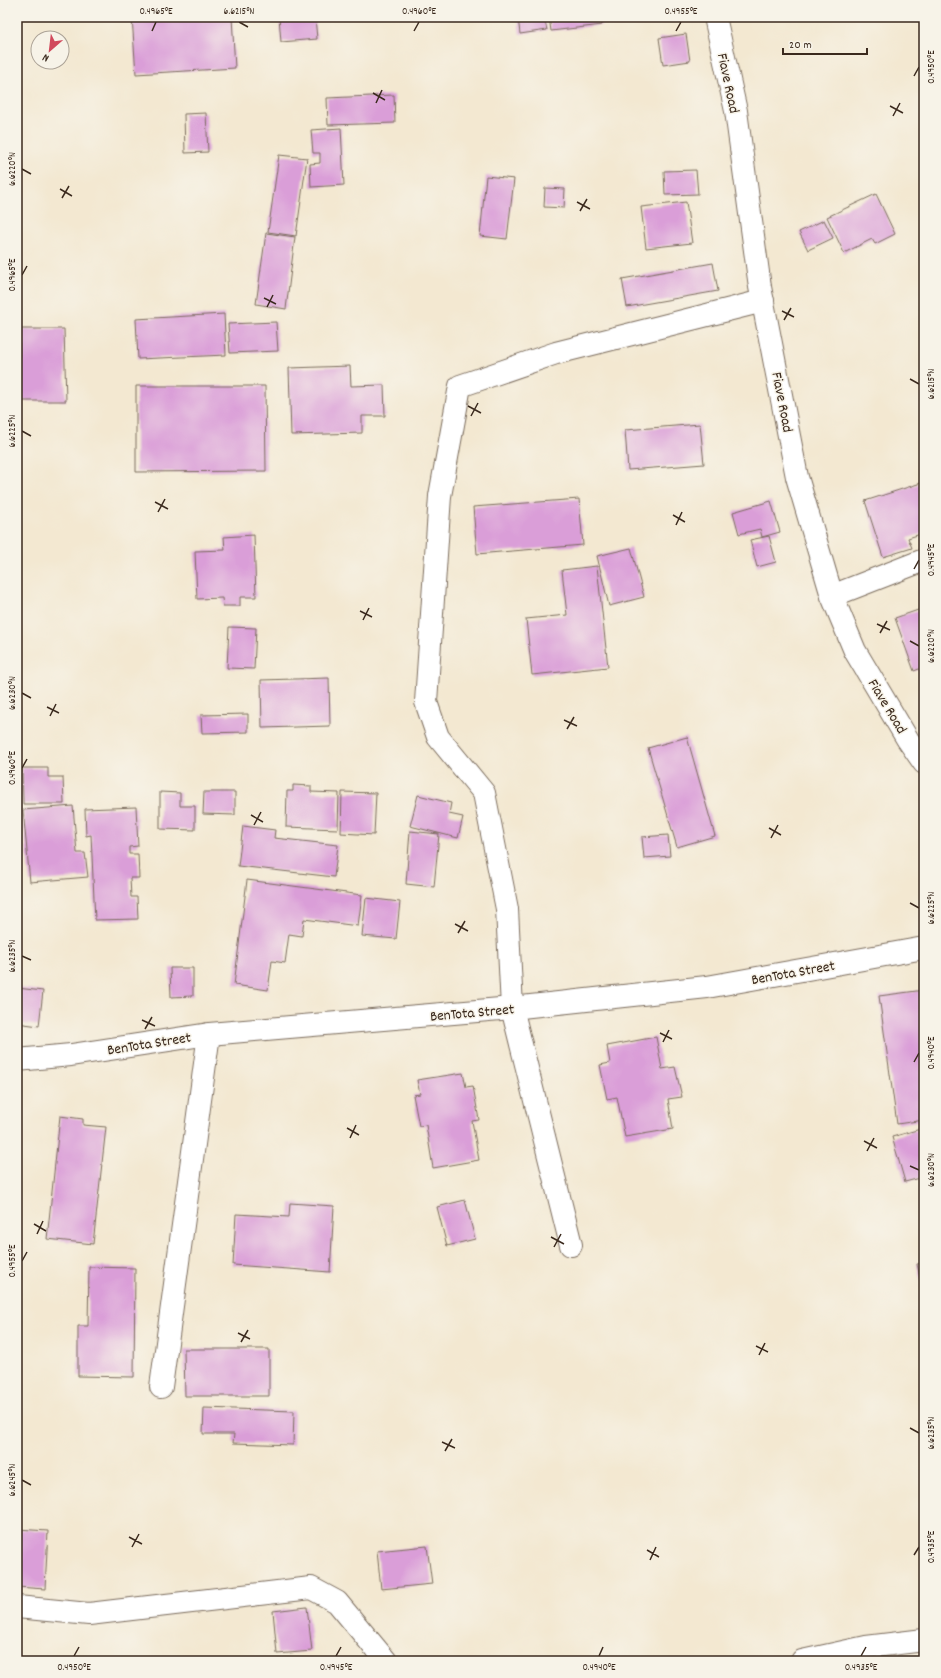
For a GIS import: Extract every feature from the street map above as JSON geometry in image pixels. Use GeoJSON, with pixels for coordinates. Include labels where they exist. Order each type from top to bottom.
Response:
{"type":"FeatureCollection","features":[{"type":"Feature","properties":{"kind":"street","name":"Fiave Road"},"geometry":{"type":"LineString","coordinates":[[714,17],[736,111],[760,287],[797,477],[832,596],[855,651],[908,740],[924,763]]}},
{"type":"Feature","properties":{"kind":"street"},"geometry":{"type":"LineString","coordinates":[[571,1245],[512,1008],[507,909],[484,793],[438,737],[426,702],[440,496],[460,386],[556,353],[763,301]]}},
{"type":"Feature","properties":{"kind":"street"},"geometry":{"type":"LineString","coordinates":[[832,596],[924,560]]}},
{"type":"Feature","properties":{"kind":"street","name":"BenTota Street"},"geometry":{"type":"LineString","coordinates":[[17,1060],[71,1055],[209,1034],[512,1008],[707,987],[924,948]]}},
{"type":"Feature","properties":{"kind":"street"},"geometry":{"type":"LineString","coordinates":[[160,1387],[209,1034]]}},
{"type":"Feature","properties":{"kind":"street"},"geometry":{"type":"LineString","coordinates":[[17,1607],[89,1614],[311,1588],[337,1602],[386,1661]]}},
{"type":"Feature","properties":{"kind":"street"},"geometry":{"type":"LineString","coordinates":[[802,1661],[866,1654],[924,1640]]}},
{"type":"Feature","properties":{"kind":"building"},"geometry":{"type":"Polygon","coordinates":[[[132,17],[232,17],[235,68],[136,74],[132,17]]]}},
{"type":"Feature","properties":{"kind":"building"},"geometry":{"type":"Polygon","coordinates":[[[279,17],[315,17],[317,39],[281,42],[279,17]]]}},
{"type":"Feature","properties":{"kind":"building"},"geometry":{"type":"Polygon","coordinates":[[[518,17],[544,17],[547,30],[520,34],[518,17]]]}},
{"type":"Feature","properties":{"kind":"building"},"geometry":{"type":"Polygon","coordinates":[[[549,17],[601,17],[602,25],[551,31],[549,17]]]}},
{"type":"Feature","properties":{"kind":"building"},"geometry":{"type":"Polygon","coordinates":[[[686,34],[690,61],[663,65],[659,38],[686,34]]]}},
{"type":"Feature","properties":{"kind":"building"},"geometry":{"type":"Polygon","coordinates":[[[394,95],[395,123],[328,125],[327,98],[394,95]]]}},
{"type":"Feature","properties":{"kind":"building"},"geometry":{"type":"Polygon","coordinates":[[[206,113],[208,152],[185,153],[184,114],[206,113]]]}},
{"type":"Feature","properties":{"kind":"building"},"geometry":{"type":"Polygon","coordinates":[[[341,128],[344,185],[311,187],[310,164],[320,163],[320,153],[313,153],[311,130],[341,128]]]}},
{"type":"Feature","properties":{"kind":"building"},"geometry":{"type":"Polygon","coordinates":[[[279,155],[307,158],[296,236],[268,232],[279,155]]]}},
{"type":"Feature","properties":{"kind":"building"},"geometry":{"type":"Polygon","coordinates":[[[696,170],[698,194],[665,195],[664,171],[696,170]]]}},
{"type":"Feature","properties":{"kind":"building"},"geometry":{"type":"Polygon","coordinates":[[[486,176],[514,179],[507,239],[480,236],[486,176]]]}},
{"type":"Feature","properties":{"kind":"building"},"geometry":{"type":"Polygon","coordinates":[[[545,188],[565,189],[564,208],[544,207],[545,188]]]}},
{"type":"Feature","properties":{"kind":"building"},"geometry":{"type":"Polygon","coordinates":[[[876,194],[895,234],[875,244],[872,239],[844,253],[827,217],[876,194]]]}},
{"type":"Feature","properties":{"kind":"building"},"geometry":{"type":"Polygon","coordinates":[[[686,202],[692,243],[646,248],[641,207],[686,202]]]}},
{"type":"Feature","properties":{"kind":"building"},"geometry":{"type":"Polygon","coordinates":[[[824,220],[833,238],[808,250],[799,232],[824,220]]]}},
{"type":"Feature","properties":{"kind":"building"},"geometry":{"type":"Polygon","coordinates":[[[266,233],[295,237],[286,309],[256,304],[266,233]]]}},
{"type":"Feature","properties":{"kind":"building"},"geometry":{"type":"Polygon","coordinates":[[[713,263],[718,291],[627,307],[622,279],[713,263]]]}},
{"type":"Feature","properties":{"kind":"building"},"geometry":{"type":"Polygon","coordinates":[[[224,314],[226,355],[138,359],[136,319],[224,314]]]}},
{"type":"Feature","properties":{"kind":"building"},"geometry":{"type":"Polygon","coordinates":[[[276,322],[278,351],[230,353],[228,324],[276,322]]]}},
{"type":"Feature","properties":{"kind":"building"},"geometry":{"type":"Polygon","coordinates":[[[19,329],[64,329],[66,401],[20,401],[19,329]]]}},
{"type":"Feature","properties":{"kind":"building"},"geometry":{"type":"Polygon","coordinates":[[[350,366],[351,386],[384,385],[385,416],[362,416],[362,433],[291,435],[289,368],[350,366]]]}},
{"type":"Feature","properties":{"kind":"building"},"geometry":{"type":"Polygon","coordinates":[[[136,386],[265,386],[266,471],[136,472],[136,386]]]}},
{"type":"Feature","properties":{"kind":"building"},"geometry":{"type":"Polygon","coordinates":[[[700,424],[704,464],[628,470],[625,430],[700,424]]]}},
{"type":"Feature","properties":{"kind":"building"},"geometry":{"type":"Polygon","coordinates":[[[924,482],[924,533],[908,538],[912,548],[883,557],[865,501],[924,482]]]}},
{"type":"Feature","properties":{"kind":"building"},"geometry":{"type":"Polygon","coordinates":[[[579,499],[583,545],[477,554],[473,507],[579,499]]]}},
{"type":"Feature","properties":{"kind":"building"},"geometry":{"type":"Polygon","coordinates":[[[771,501],[780,532],[762,537],[760,529],[739,534],[733,512],[771,501]]]}},
{"type":"Feature","properties":{"kind":"building"},"geometry":{"type":"Polygon","coordinates":[[[254,535],[256,597],[240,597],[240,606],[223,606],[222,598],[197,599],[195,551],[225,550],[224,537],[254,535]]]}},
{"type":"Feature","properties":{"kind":"building"},"geometry":{"type":"Polygon","coordinates":[[[769,536],[776,562],[757,567],[750,540],[769,536]]]}},
{"type":"Feature","properties":{"kind":"building"},"geometry":{"type":"Polygon","coordinates":[[[631,548],[644,597],[609,606],[597,556],[631,548]]]}},
{"type":"Feature","properties":{"kind":"building"},"geometry":{"type":"Polygon","coordinates":[[[597,566],[608,667],[532,675],[526,619],[567,615],[562,570],[597,566]]]}},
{"type":"Feature","properties":{"kind":"building"},"geometry":{"type":"Polygon","coordinates":[[[924,608],[924,667],[914,671],[895,618],[924,608]]]}},
{"type":"Feature","properties":{"kind":"building"},"geometry":{"type":"Polygon","coordinates":[[[229,627],[256,628],[254,669],[227,668],[229,627]]]}},
{"type":"Feature","properties":{"kind":"building"},"geometry":{"type":"Polygon","coordinates":[[[329,678],[330,726],[262,728],[261,680],[329,678]]]}},
{"type":"Feature","properties":{"kind":"building"},"geometry":{"type":"Polygon","coordinates":[[[248,714],[248,732],[202,733],[201,715],[248,714]]]}},
{"type":"Feature","properties":{"kind":"building"},"geometry":{"type":"Polygon","coordinates":[[[687,737],[715,836],[677,847],[648,748],[687,737]]]}},
{"type":"Feature","properties":{"kind":"building"},"geometry":{"type":"Polygon","coordinates":[[[22,768],[48,768],[48,777],[63,777],[64,804],[23,804],[22,768]]]}},
{"type":"Feature","properties":{"kind":"building"},"geometry":{"type":"Polygon","coordinates":[[[293,785],[311,786],[311,792],[339,793],[338,829],[286,827],[287,791],[293,791],[293,785]]]}},
{"type":"Feature","properties":{"kind":"building"},"geometry":{"type":"Polygon","coordinates":[[[160,792],[180,793],[180,806],[195,806],[195,830],[160,829],[160,792]]]}},
{"type":"Feature","properties":{"kind":"building"},"geometry":{"type":"Polygon","coordinates":[[[204,792],[235,792],[235,815],[203,814],[204,792]]]}},
{"type":"Feature","properties":{"kind":"building"},"geometry":{"type":"Polygon","coordinates":[[[342,792],[376,793],[374,835],[341,833],[342,792]]]}},
{"type":"Feature","properties":{"kind":"building"},"geometry":{"type":"Polygon","coordinates":[[[418,795],[451,803],[449,814],[463,817],[458,838],[410,826],[418,795]]]}},
{"type":"Feature","properties":{"kind":"building"},"geometry":{"type":"Polygon","coordinates":[[[73,806],[77,853],[85,853],[88,877],[30,882],[23,810],[73,806]]]}},
{"type":"Feature","properties":{"kind":"building"},"geometry":{"type":"Polygon","coordinates":[[[136,807],[138,846],[129,847],[129,854],[138,854],[139,878],[130,878],[131,897],[137,897],[138,919],[95,920],[91,835],[86,836],[85,809],[136,807]]]}},
{"type":"Feature","properties":{"kind":"building"},"geometry":{"type":"Polygon","coordinates":[[[17,808],[21,847],[17,848],[17,808]]]}},
{"type":"Feature","properties":{"kind":"building"},"geometry":{"type":"Polygon","coordinates":[[[243,826],[275,830],[274,838],[338,845],[334,877],[238,866],[243,826]]]}},
{"type":"Feature","properties":{"kind":"building"},"geometry":{"type":"Polygon","coordinates":[[[410,831],[439,834],[434,887],[406,884],[410,831]]]}},
{"type":"Feature","properties":{"kind":"building"},"geometry":{"type":"Polygon","coordinates":[[[668,835],[670,856],[644,858],[642,837],[668,835]]]}},
{"type":"Feature","properties":{"kind":"building"},"geometry":{"type":"Polygon","coordinates":[[[247,880],[362,895],[358,926],[304,919],[302,936],[289,934],[285,963],[272,961],[268,990],[234,985],[247,880]]]}},
{"type":"Feature","properties":{"kind":"building"},"geometry":{"type":"Polygon","coordinates":[[[366,898],[400,902],[396,939],[362,936],[366,898]]]}},
{"type":"Feature","properties":{"kind":"building"},"geometry":{"type":"Polygon","coordinates":[[[170,968],[193,968],[193,996],[171,997],[170,968]]]}},
{"type":"Feature","properties":{"kind":"building"},"geometry":{"type":"Polygon","coordinates":[[[17,988],[43,991],[39,1026],[17,1023],[17,988]]]}},
{"type":"Feature","properties":{"kind":"building"},"geometry":{"type":"Polygon","coordinates":[[[924,990],[924,1120],[897,1124],[879,996],[924,990]]]}},
{"type":"Feature","properties":{"kind":"building"},"geometry":{"type":"Polygon","coordinates":[[[656,1037],[662,1069],[675,1067],[682,1097],[668,1099],[673,1129],[625,1137],[617,1097],[607,1099],[600,1065],[610,1063],[607,1046],[656,1037]]]}},
{"type":"Feature","properties":{"kind":"building"},"geometry":{"type":"Polygon","coordinates":[[[463,1073],[466,1087],[473,1086],[479,1120],[472,1121],[479,1160],[433,1168],[426,1125],[419,1126],[413,1095],[420,1094],[417,1080],[463,1073]]]}},
{"type":"Feature","properties":{"kind":"building"},"geometry":{"type":"Polygon","coordinates":[[[60,1116],[83,1119],[83,1125],[106,1127],[93,1244],[47,1239],[60,1116]]]}},
{"type":"Feature","properties":{"kind":"building"},"geometry":{"type":"Polygon","coordinates":[[[924,1128],[924,1177],[905,1182],[892,1137],[924,1128]]]}},
{"type":"Feature","properties":{"kind":"building"},"geometry":{"type":"Polygon","coordinates":[[[465,1200],[475,1239],[447,1246],[437,1207],[465,1200]]]}},
{"type":"Feature","properties":{"kind":"building"},"geometry":{"type":"Polygon","coordinates":[[[290,1203],[334,1206],[330,1272],[233,1265],[236,1214],[289,1217],[290,1203]]]}},
{"type":"Feature","properties":{"kind":"building"},"geometry":{"type":"Polygon","coordinates":[[[924,1263],[924,1292],[923,1292],[917,1264],[924,1263]]]}},
{"type":"Feature","properties":{"kind":"building"},"geometry":{"type":"Polygon","coordinates":[[[89,1267],[135,1268],[134,1377],[78,1376],[78,1326],[88,1326],[89,1267]]]}},
{"type":"Feature","properties":{"kind":"building"},"geometry":{"type":"Polygon","coordinates":[[[184,1349],[269,1349],[269,1396],[185,1396],[184,1349]]]}},
{"type":"Feature","properties":{"kind":"building"},"geometry":{"type":"Polygon","coordinates":[[[204,1408],[294,1411],[293,1445],[233,1443],[234,1434],[203,1434],[204,1408]]]}},
{"type":"Feature","properties":{"kind":"building"},"geometry":{"type":"Polygon","coordinates":[[[17,1529],[48,1531],[45,1589],[17,1587],[17,1529]]]}},
{"type":"Feature","properties":{"kind":"building"},"geometry":{"type":"Polygon","coordinates":[[[427,1546],[432,1584],[381,1589],[377,1551],[427,1546]]]}},
{"type":"Feature","properties":{"kind":"building"},"geometry":{"type":"Polygon","coordinates":[[[307,1607],[312,1651],[277,1654],[273,1611],[307,1607]]]}}]}
